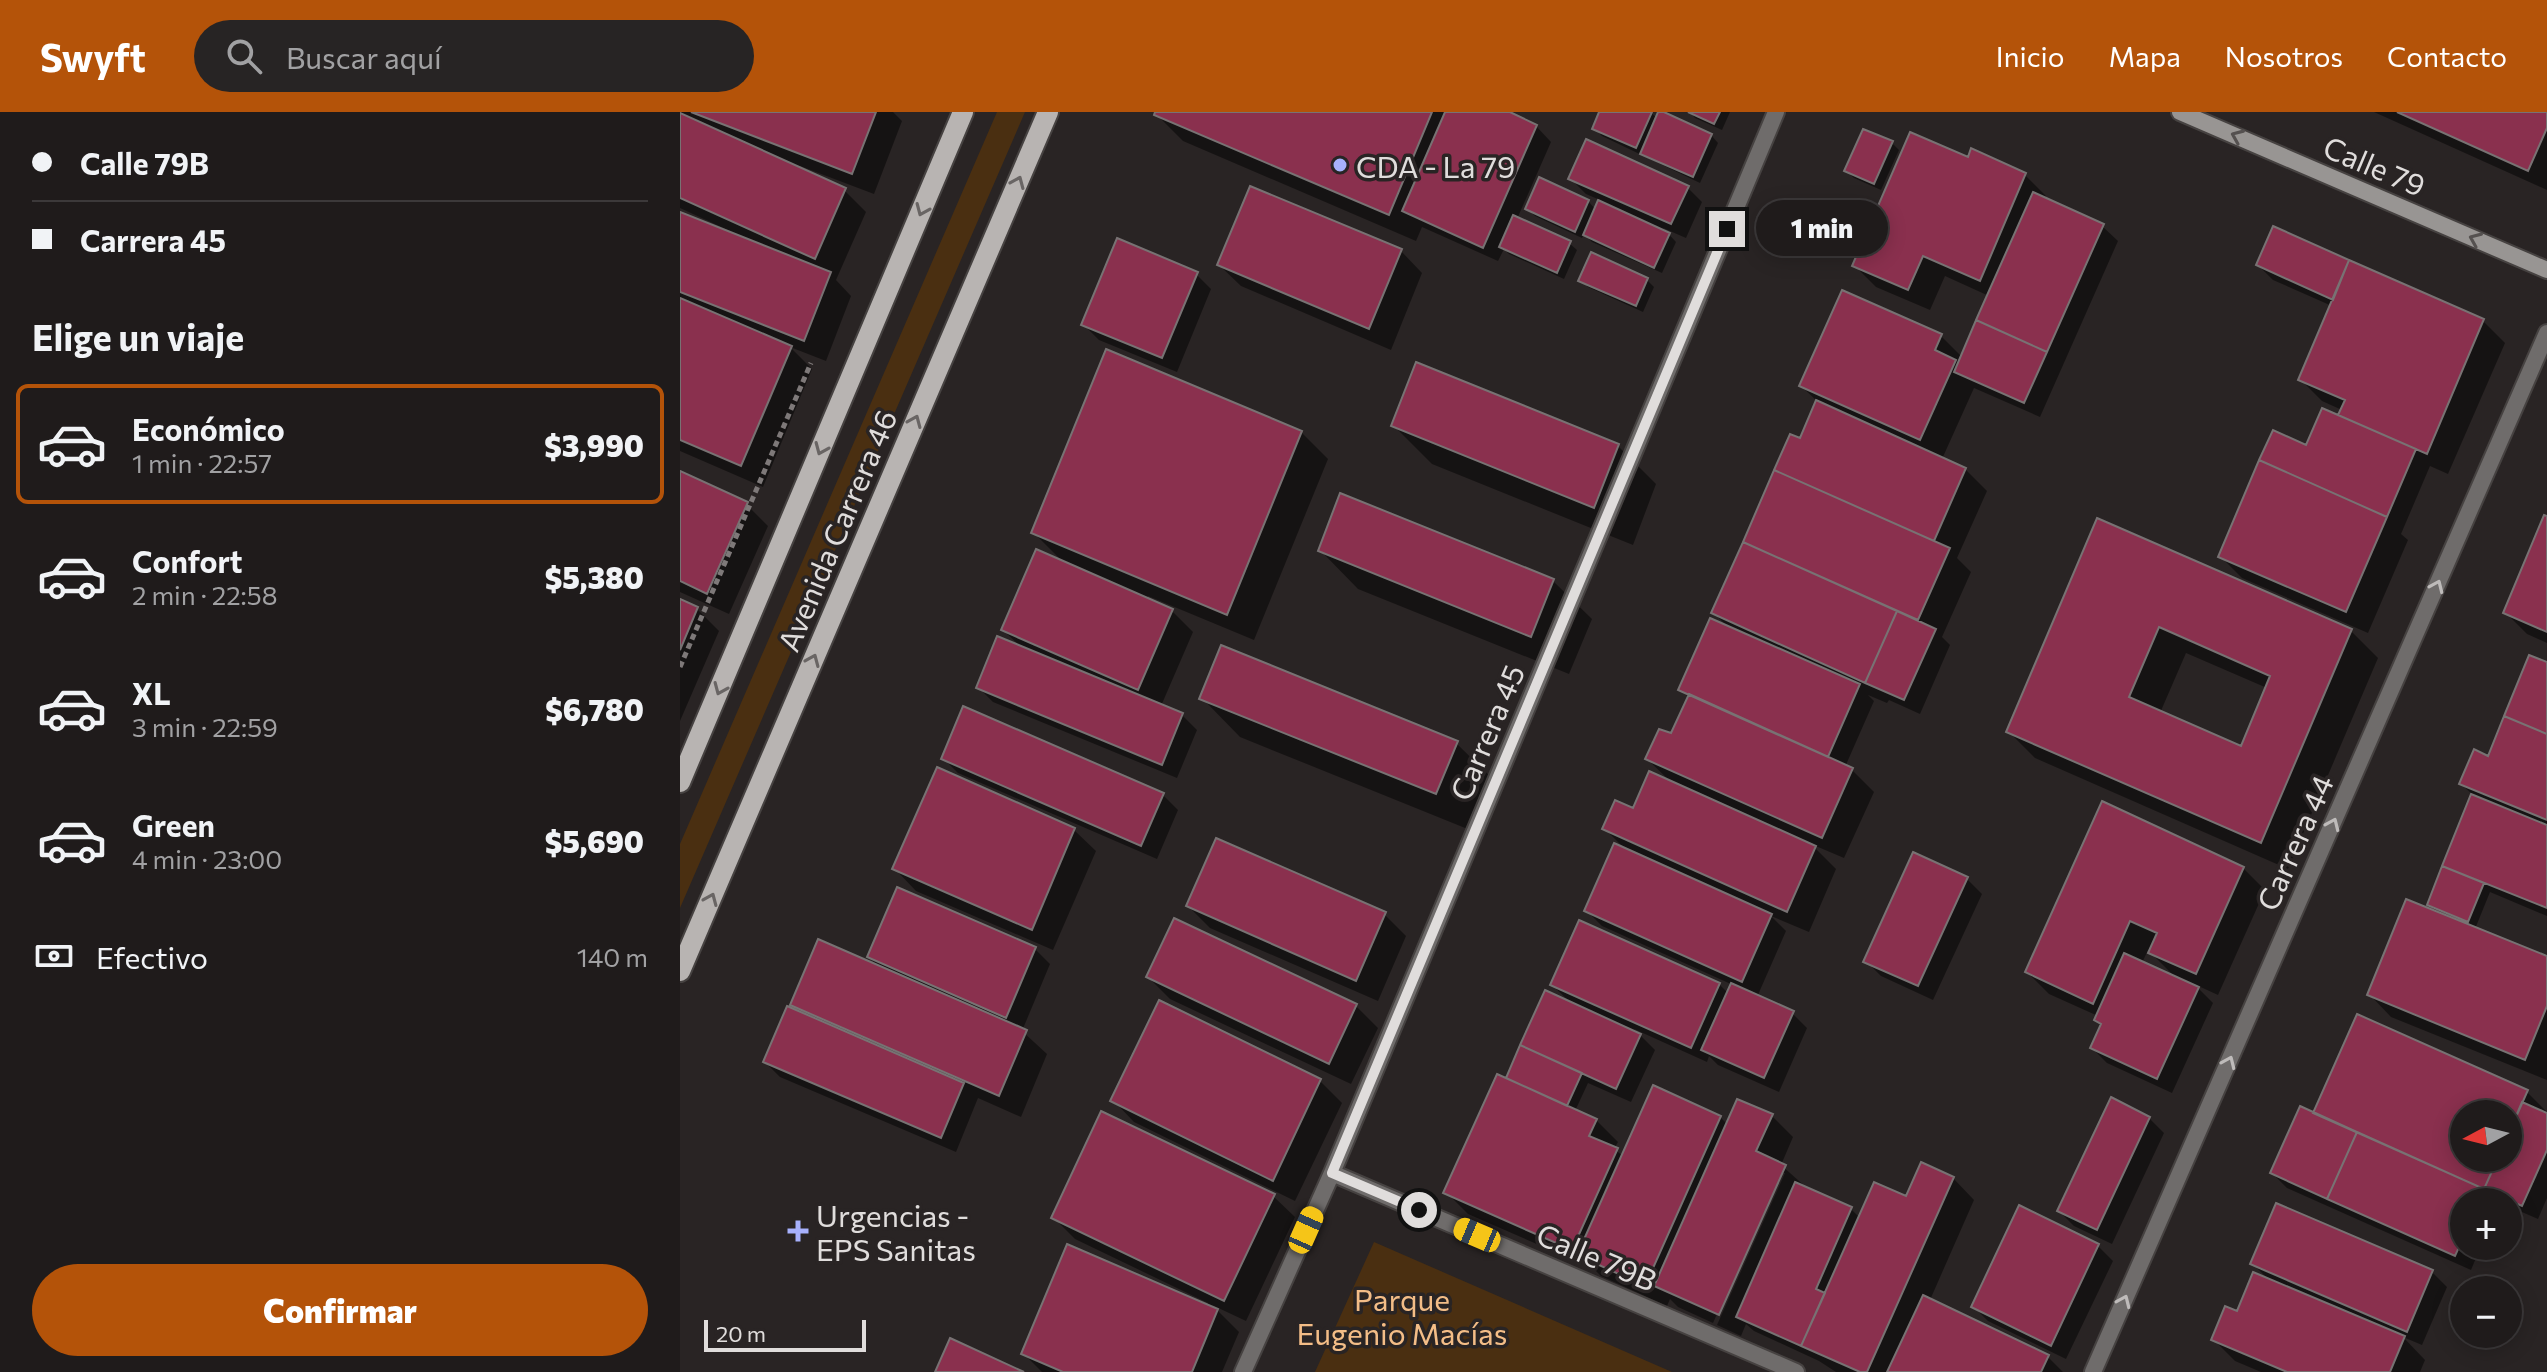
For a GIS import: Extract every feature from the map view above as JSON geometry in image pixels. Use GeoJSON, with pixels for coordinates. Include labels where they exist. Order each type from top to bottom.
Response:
{"type":"FeatureCollection","features":[{"type":"Feature","properties":{"kind":"main road","name":"Avenida Carrera 46"},"geometry":{"type":"LineString","coordinates":[[680,782],[963,112]]}},
{"type":"Feature","properties":{"kind":"main road","name":"Avenida Carrera 46"},"geometry":{"type":"LineString","coordinates":[[680,971],[1048,112]]}},
{"type":"Feature","properties":{"kind":"main road","name":"Calle 79"},"geometry":{"type":"LineString","coordinates":[[2180,112],[2547,270]]}},
{"type":"Feature","properties":{"kind":"street","name":"Carrera 45"},"geometry":{"type":"LineString","coordinates":[[1243,1372],[1332,1173],[1776,112]]}},
{"type":"Feature","properties":{"kind":"street","name":"Carrera 44"},"geometry":{"type":"LineString","coordinates":[[2093,1372],[2547,333]]}},
{"type":"Feature","properties":{"kind":"street","name":"Calle 79B"},"geometry":{"type":"LineString","coordinates":[[1332,1173],[1796,1372]]}},
{"type":"Feature","properties":{"kind":"path"},"geometry":{"type":"LineString","coordinates":[[680,667],[812,360]]}},
{"type":"Feature","properties":{"kind":"green space"},"geometry":{"type":"Polygon","coordinates":[[[997,112],[1025,112],[680,908],[680,844],[997,112]]]}},
{"type":"Feature","properties":{"kind":"green space","name":"Parque Eugenio Macías"},"geometry":{"type":"Polygon","coordinates":[[[1374,1242],[1672,1372],[1315,1372],[1374,1242]]]}},
{"type":"Feature","properties":{"kind":"building"},"geometry":{"type":"Polygon","coordinates":[[[691,112],[876,112],[852,174],[691,112]]]}},
{"type":"Feature","properties":{"kind":"building","name":"CDA - La 79"},"geometry":{"type":"Polygon","coordinates":[[[1155,112],[1432,112],[1389,215],[1154,115],[1155,112]]]}},
{"type":"Feature","properties":{"kind":"building"},"geometry":{"type":"Polygon","coordinates":[[[1445,112],[1510,112],[1537,125],[1483,248],[1402,211],[1445,112]]]}},
{"type":"Feature","properties":{"kind":"building"},"geometry":{"type":"Polygon","coordinates":[[[1599,112],[1652,112],[1636,148],[1592,129],[1599,112]]]}},
{"type":"Feature","properties":{"kind":"building"},"geometry":{"type":"Polygon","coordinates":[[[1658,112],[1712,134],[1693,177],[1640,154],[1658,112]]]}},
{"type":"Feature","properties":{"kind":"building"},"geometry":{"type":"Polygon","coordinates":[[[1688,112],[1720,112],[1714,124],[1688,112]]]}},
{"type":"Feature","properties":{"kind":"building"},"geometry":{"type":"Polygon","coordinates":[[[2397,112],[2547,112],[2547,128],[2528,171],[2397,112]]]}},
{"type":"Feature","properties":{"kind":"building"},"geometry":{"type":"Polygon","coordinates":[[[680,113],[846,188],[815,259],[680,198],[680,113]]]}},
{"type":"Feature","properties":{"kind":"building"},"geometry":{"type":"Polygon","coordinates":[[[1863,129],[1893,141],[1874,184],[1844,171],[1863,129]]]}},
{"type":"Feature","properties":{"kind":"building"},"geometry":{"type":"Polygon","coordinates":[[[1910,132],[1968,157],[1971,148],[2026,173],[1980,281],[1923,256],[1908,290],[1852,266],[1910,132]]]}},
{"type":"Feature","properties":{"kind":"building"},"geometry":{"type":"Polygon","coordinates":[[[1586,139],[1689,186],[1671,224],[1568,179],[1586,139]]]}},
{"type":"Feature","properties":{"kind":"building"},"geometry":{"type":"Polygon","coordinates":[[[1539,177],[1589,200],[1575,232],[1525,209],[1539,177]]]}},
{"type":"Feature","properties":{"kind":"building"},"geometry":{"type":"Polygon","coordinates":[[[1250,186],[1402,249],[1369,329],[1217,265],[1250,186]]]}},
{"type":"Feature","properties":{"kind":"building"},"geometry":{"type":"Polygon","coordinates":[[[2033,192],[2104,224],[2047,352],[1976,320],[2033,192]]]}},
{"type":"Feature","properties":{"kind":"building"},"geometry":{"type":"Polygon","coordinates":[[[1598,200],[1670,233],[1654,268],[1583,235],[1598,200]]]}},
{"type":"Feature","properties":{"kind":"building"},"geometry":{"type":"Polygon","coordinates":[[[680,212],[831,272],[804,341],[680,292],[680,212]]]}},
{"type":"Feature","properties":{"kind":"building"},"geometry":{"type":"Polygon","coordinates":[[[1513,215],[1571,241],[1557,273],[1499,247],[1513,215]]]}},
{"type":"Feature","properties":{"kind":"building"},"geometry":{"type":"Polygon","coordinates":[[[2273,226],[2349,260],[2333,300],[2256,265],[2273,226]]]}},
{"type":"Feature","properties":{"kind":"building"},"geometry":{"type":"Polygon","coordinates":[[[1117,238],[1198,272],[1162,358],[1081,325],[1117,238]]]}},
{"type":"Feature","properties":{"kind":"building"},"geometry":{"type":"Polygon","coordinates":[[[1591,252],[1648,278],[1636,306],[1578,281],[1591,252]]]}},
{"type":"Feature","properties":{"kind":"building"},"geometry":{"type":"Polygon","coordinates":[[[2349,260],[2484,319],[2427,454],[2338,415],[2345,400],[2298,380],[2349,260]]]}},
{"type":"Feature","properties":{"kind":"building"},"geometry":{"type":"Polygon","coordinates":[[[1842,290],[1942,334],[1935,350],[1956,360],[1920,440],[1799,386],[1842,290]]]}},
{"type":"Feature","properties":{"kind":"building"},"geometry":{"type":"Polygon","coordinates":[[[680,298],[792,346],[741,466],[680,440],[680,298]]]}},
{"type":"Feature","properties":{"kind":"building"},"geometry":{"type":"Polygon","coordinates":[[[1976,320],[2047,352],[2024,403],[1954,372],[1976,320]]]}},
{"type":"Feature","properties":{"kind":"building"},"geometry":{"type":"Polygon","coordinates":[[[1106,349],[1302,431],[1227,615],[1031,533],[1106,349]]]}},
{"type":"Feature","properties":{"kind":"building"},"geometry":{"type":"Polygon","coordinates":[[[1416,362],[1619,444],[1594,508],[1391,426],[1416,362]]]}},
{"type":"Feature","properties":{"kind":"building"},"geometry":{"type":"Polygon","coordinates":[[[1816,400],[1966,468],[1934,541],[1774,470],[1790,434],[1800,438],[1816,400]]]}},
{"type":"Feature","properties":{"kind":"building"},"geometry":{"type":"Polygon","coordinates":[[[2322,408],[2416,449],[2387,517],[2259,460],[2273,430],[2306,445],[2322,408]]]}},
{"type":"Feature","properties":{"kind":"building"},"geometry":{"type":"Polygon","coordinates":[[[2259,460],[2387,517],[2346,612],[2218,557],[2259,460]]]}},
{"type":"Feature","properties":{"kind":"building"},"geometry":{"type":"Polygon","coordinates":[[[1774,470],[1950,548],[1918,620],[1743,542],[1774,470]]]}},
{"type":"Feature","properties":{"kind":"building"},"geometry":{"type":"Polygon","coordinates":[[[680,471],[748,502],[707,594],[680,581],[680,471]]]}},
{"type":"Feature","properties":{"kind":"building"},"geometry":{"type":"Polygon","coordinates":[[[1340,493],[1554,579],[1531,637],[1318,551],[1340,493]]]}},
{"type":"Feature","properties":{"kind":"building"},"geometry":{"type":"Polygon","coordinates":[[[2544,515],[2547,516],[2547,632],[2503,613],[2544,515]]]}},
{"type":"Feature","properties":{"kind":"building"},"geometry":{"type":"Polygon","coordinates":[[[2097,518],[2352,629],[2261,843],[2006,732],[2097,518]],[[2159,627],[2129,697],[2241,746],[2270,676],[2159,627]]]}},
{"type":"Feature","properties":{"kind":"building"},"geometry":{"type":"Polygon","coordinates":[[[1743,542],[1897,611],[1865,683],[1711,613],[1743,542]]]}},
{"type":"Feature","properties":{"kind":"building"},"geometry":{"type":"Polygon","coordinates":[[[1036,549],[1173,609],[1138,690],[1001,630],[1036,549]]]}},
{"type":"Feature","properties":{"kind":"building"},"geometry":{"type":"Polygon","coordinates":[[[680,599],[698,607],[680,650],[680,599]]]}},
{"type":"Feature","properties":{"kind":"building"},"geometry":{"type":"Polygon","coordinates":[[[1897,611],[1936,629],[1904,700],[1865,683],[1897,611]]]}},
{"type":"Feature","properties":{"kind":"building"},"geometry":{"type":"Polygon","coordinates":[[[1710,618],[1860,684],[1828,757],[1678,690],[1710,618]]]}},
{"type":"Feature","properties":{"kind":"building"},"geometry":{"type":"Polygon","coordinates":[[[997,636],[1183,713],[1162,765],[976,688],[997,636]]]}},
{"type":"Feature","properties":{"kind":"building"},"geometry":{"type":"Polygon","coordinates":[[[1221,645],[1458,741],[1436,794],[1199,699],[1221,645]]]}},
{"type":"Feature","properties":{"kind":"building"},"geometry":{"type":"Polygon","coordinates":[[[2529,655],[2547,662],[2547,734],[2504,716],[2529,655]]]}},
{"type":"Feature","properties":{"kind":"building"},"geometry":{"type":"Polygon","coordinates":[[[1689,694],[1853,768],[1822,838],[1645,759],[1659,729],[1671,733],[1689,694]]]}},
{"type":"Feature","properties":{"kind":"building"},"geometry":{"type":"Polygon","coordinates":[[[963,706],[1164,793],[1141,846],[941,759],[963,706]]]}},
{"type":"Feature","properties":{"kind":"building"},"geometry":{"type":"Polygon","coordinates":[[[2504,716],[2547,734],[2547,820],[2459,784],[2474,749],[2488,756],[2504,716]]]}},
{"type":"Feature","properties":{"kind":"building"},"geometry":{"type":"Polygon","coordinates":[[[937,767],[1075,828],[1032,930],[892,869],[937,767]]]}},
{"type":"Feature","properties":{"kind":"building"},"geometry":{"type":"Polygon","coordinates":[[[1649,771],[1816,846],[1787,912],[1602,829],[1615,800],[1633,808],[1649,771]]]}},
{"type":"Feature","properties":{"kind":"building"},"geometry":{"type":"Polygon","coordinates":[[[2471,794],[2547,825],[2547,908],[2442,866],[2471,794]]]}},
{"type":"Feature","properties":{"kind":"building"},"geometry":{"type":"Polygon","coordinates":[[[2102,801],[2244,867],[2196,974],[2148,953],[2157,933],[2130,921],[2093,1004],[2025,972],[2102,801]]]}},
{"type":"Feature","properties":{"kind":"building"},"geometry":{"type":"Polygon","coordinates":[[[1216,838],[1386,912],[1356,981],[1186,906],[1216,838]]]}},
{"type":"Feature","properties":{"kind":"building"},"geometry":{"type":"Polygon","coordinates":[[[1614,843],[1772,914],[1742,982],[1584,911],[1614,843]]]}},
{"type":"Feature","properties":{"kind":"building"},"geometry":{"type":"Polygon","coordinates":[[[1913,852],[1968,877],[1918,986],[1863,962],[1913,852]]]}},
{"type":"Feature","properties":{"kind":"building"},"geometry":{"type":"Polygon","coordinates":[[[2442,866],[2484,883],[2468,922],[2427,905],[2442,866]]]}},
{"type":"Feature","properties":{"kind":"building"},"geometry":{"type":"Polygon","coordinates":[[[897,887],[1036,947],[1006,1018],[867,957],[897,887]]]}},
{"type":"Feature","properties":{"kind":"building"},"geometry":{"type":"Polygon","coordinates":[[[2406,899],[2547,956],[2547,1006],[2525,1060],[2367,995],[2406,899]]]}},
{"type":"Feature","properties":{"kind":"building"},"geometry":{"type":"Polygon","coordinates":[[[1174,918],[1357,1004],[1329,1064],[1146,977],[1174,918]]]}},
{"type":"Feature","properties":{"kind":"building"},"geometry":{"type":"Polygon","coordinates":[[[1579,920],[1720,983],[1691,1048],[1550,985],[1579,920]]]}},
{"type":"Feature","properties":{"kind":"building"},"geometry":{"type":"Polygon","coordinates":[[[818,939],[1027,1030],[999,1096],[790,1005],[818,939]]]}},
{"type":"Feature","properties":{"kind":"building"},"geometry":{"type":"Polygon","coordinates":[[[2124,953],[2199,987],[2157,1079],[2090,1048],[2101,1024],[2094,1020],[2124,953]]]}},
{"type":"Feature","properties":{"kind":"building"},"geometry":{"type":"Polygon","coordinates":[[[1731,983],[1794,1011],[1764,1078],[1701,1050],[1731,983]]]}},
{"type":"Feature","properties":{"kind":"building"},"geometry":{"type":"Polygon","coordinates":[[[1545,990],[1641,1034],[1616,1089],[1520,1045],[1545,990]]]}},
{"type":"Feature","properties":{"kind":"building"},"geometry":{"type":"Polygon","coordinates":[[[1159,1000],[1321,1079],[1273,1181],[1110,1101],[1159,1000]]]}},
{"type":"Feature","properties":{"kind":"building"},"geometry":{"type":"Polygon","coordinates":[[[787,1006],[964,1083],[941,1138],[763,1062],[787,1006]]]}},
{"type":"Feature","properties":{"kind":"building"},"geometry":{"type":"Polygon","coordinates":[[[2357,1014],[2528,1090],[2522,1104],[2522,1100],[2450,1100],[2450,1172],[2492,1172],[2484,1188],[2313,1113],[2357,1014]]]}},
{"type":"Feature","properties":{"kind":"building"},"geometry":{"type":"Polygon","coordinates":[[[1520,1045],[1582,1073],[1567,1106],[1506,1078],[1520,1045]]]}},
{"type":"Feature","properties":{"kind":"building"},"geometry":{"type":"Polygon","coordinates":[[[1497,1074],[1597,1119],[1589,1136],[1618,1148],[1572,1250],[1443,1193],[1497,1074]]]}},
{"type":"Feature","properties":{"kind":"building"},"geometry":{"type":"Polygon","coordinates":[[[1653,1085],[1721,1116],[1645,1286],[1577,1255],[1653,1085]]]}},
{"type":"Feature","properties":{"kind":"building"},"geometry":{"type":"Polygon","coordinates":[[[2111,1097],[2150,1117],[2097,1230],[2057,1211],[2111,1097]]]}},
{"type":"Feature","properties":{"kind":"building"},"geometry":{"type":"Polygon","coordinates":[[[1737,1099],[1773,1114],[1756,1151],[1786,1165],[1719,1315],[1654,1286],[1737,1099]]]}},
{"type":"Feature","properties":{"kind":"building"},"geometry":{"type":"Polygon","coordinates":[[[2522,1102],[2547,1113],[2547,1150],[2522,1206],[2522,1188],[2484,1188],[2492,1172],[2522,1172],[2522,1102]]]}},
{"type":"Feature","properties":{"kind":"building"},"geometry":{"type":"Polygon","coordinates":[[[2300,1106],[2357,1132],[2327,1199],[2270,1173],[2300,1106]]]}},
{"type":"Feature","properties":{"kind":"building"},"geometry":{"type":"Polygon","coordinates":[[[1101,1111],[1275,1194],[1224,1301],[1051,1218],[1101,1111]]]}},
{"type":"Feature","properties":{"kind":"building"},"geometry":{"type":"Polygon","coordinates":[[[2357,1132],[2482,1188],[2450,1188],[2450,1254],[2327,1199],[2357,1132]]]}},
{"type":"Feature","properties":{"kind":"building"},"geometry":{"type":"Polygon","coordinates":[[[1921,1162],[1954,1177],[1867,1372],[1860,1372],[1801,1346],[1874,1182],[1906,1196],[1921,1162]]]}},
{"type":"Feature","properties":{"kind":"building"},"geometry":{"type":"Polygon","coordinates":[[[1795,1182],[1852,1207],[1816,1289],[1825,1293],[1801,1346],[1736,1317],[1795,1182]]]}},
{"type":"Feature","properties":{"kind":"building"},"geometry":{"type":"Polygon","coordinates":[[[2276,1203],[2433,1270],[2407,1332],[2250,1264],[2276,1203]]]}},
{"type":"Feature","properties":{"kind":"building"},"geometry":{"type":"Polygon","coordinates":[[[2019,1205],[2099,1244],[2051,1346],[1971,1307],[2019,1205]]]}},
{"type":"Feature","properties":{"kind":"building"},"geometry":{"type":"Polygon","coordinates":[[[1067,1244],[1218,1309],[1192,1372],[1063,1372],[1021,1354],[1067,1244]]]}},
{"type":"Feature","properties":{"kind":"building"},"geometry":{"type":"Polygon","coordinates":[[[2253,1272],[2405,1336],[2390,1372],[2287,1372],[2211,1340],[2225,1306],[2237,1311],[2253,1272]]]}},
{"type":"Feature","properties":{"kind":"building"},"geometry":{"type":"Polygon","coordinates":[[[1923,1295],[2049,1355],[2041,1372],[1887,1372],[1923,1295]]]}},
{"type":"Feature","properties":{"kind":"building"},"geometry":{"type":"Polygon","coordinates":[[[950,1338],[1024,1372],[935,1372],[950,1338]]]}},
{"type":"Feature","properties":{"kind":"place","name":"CDA - La 79"},"geometry":{"type":"Point","coordinates":[1340,165]}},
{"type":"Feature","properties":{"kind":"place","name":"Urgencias - EPS Sanitas"},"geometry":{"type":"Point","coordinates":[798,1231]}},
{"type":"Feature","properties":{"kind":"route"},"geometry":{"type":"LineString","coordinates":[[1419,1210],[1332,1173],[1727,229]]}}]}
